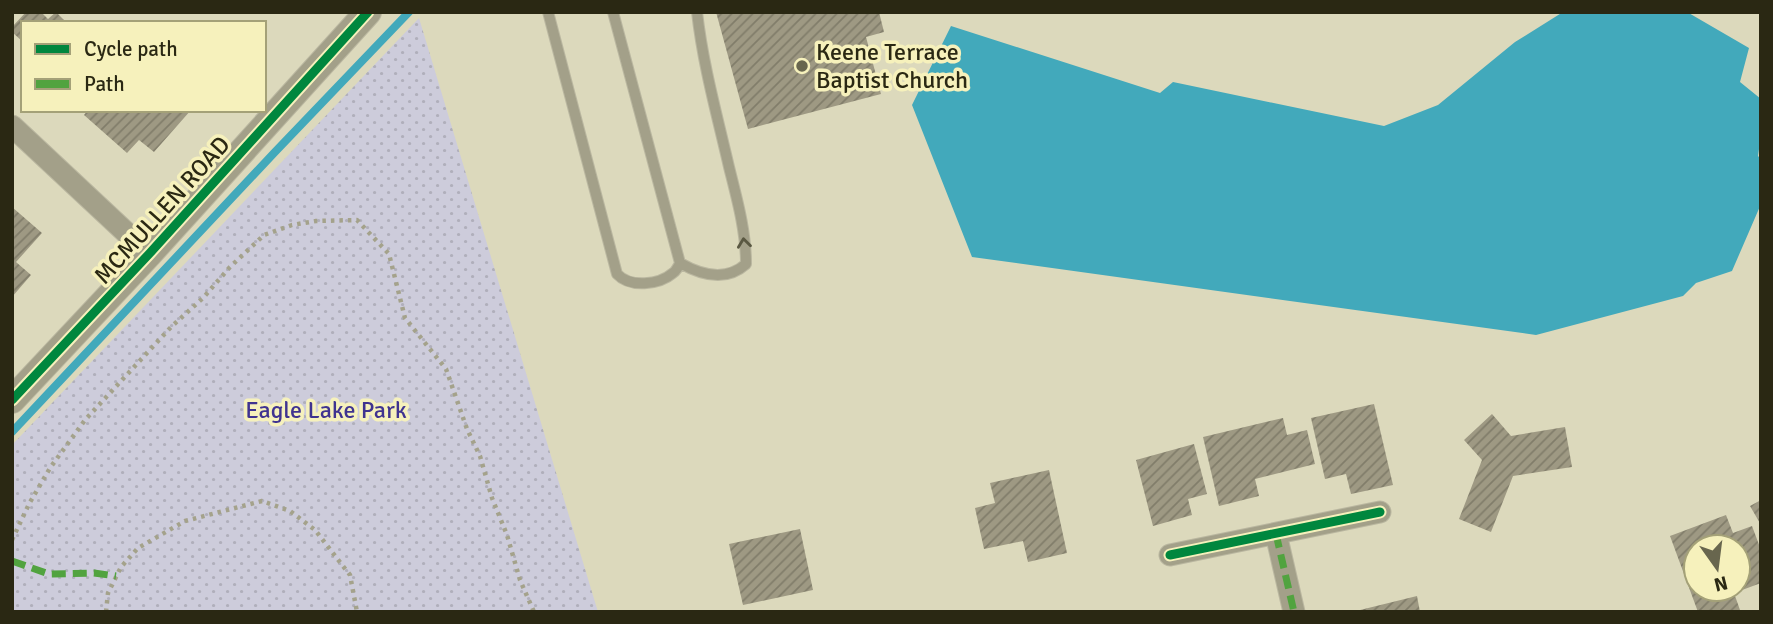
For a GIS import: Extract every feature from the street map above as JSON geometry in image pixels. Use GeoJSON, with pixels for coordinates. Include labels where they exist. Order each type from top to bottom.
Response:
{"type":"FeatureCollection","features":[{"type":"Feature","properties":{"kind":"street","name":"MCMULLEN ROAD"},"geometry":{"type":"LineString","coordinates":[[12,400],[149,254],[368,12]]}},
{"type":"Feature","properties":{"kind":"street"},"geometry":{"type":"LineString","coordinates":[[12,126],[149,254]]}},
{"type":"Feature","properties":{"kind":"street"},"geometry":{"type":"LineString","coordinates":[[1170,555],[1380,513]]}},
{"type":"Feature","properties":{"kind":"street"},"geometry":{"type":"LineString","coordinates":[[1276,534],[1294,612]]}},
{"type":"Feature","properties":{"kind":"lane"},"geometry":{"type":"LineString","coordinates":[[548,12],[617,274],[622,279],[653,283],[674,273],[680,263],[613,12]]}},
{"type":"Feature","properties":{"kind":"lane"},"geometry":{"type":"LineString","coordinates":[[680,263],[698,273],[715,275],[738,271],[746,264],[746,246],[736,194],[701,50],[697,12]]}},
{"type":"Feature","properties":{"kind":"path"},"geometry":{"type":"LineString","coordinates":[[12,540],[50,468],[85,420],[230,267],[264,235],[292,225],[316,221],[357,220],[389,254],[405,317],[446,369],[467,429],[480,456],[520,580],[534,612]]}},
{"type":"Feature","properties":{"kind":"path"},"geometry":{"type":"LineString","coordinates":[[106,612],[108,593],[116,576],[138,548],[185,521],[262,501],[290,511],[315,530],[350,575],[357,612]]}},
{"type":"Feature","properties":{"kind":"green space","name":"Eagle Lake Park"},"geometry":{"type":"Polygon","coordinates":[[[419,18],[598,612],[12,612],[12,445],[419,18]]]}},
{"type":"Feature","properties":{"kind":"water"},"geometry":{"type":"Polygon","coordinates":[[[1563,12],[1687,12],[1749,48],[1740,82],[1761,99],[1758,156],[1761,159],[1761,204],[1732,271],[1696,283],[1683,296],[1536,335],[972,257],[912,105],[951,26],[1160,93],[1173,82],[1384,126],[1438,105],[1515,42],[1563,12]]]}},
{"type":"Feature","properties":{"kind":"building"},"geometry":{"type":"Polygon","coordinates":[[[26,12],[41,12],[48,19],[56,12],[65,21],[21,21],[21,40],[12,32],[12,27],[26,12]]]}},
{"type":"Feature","properties":{"kind":"building","name":"Keene Terrace Baptist Church"},"geometry":{"type":"Polygon","coordinates":[[[716,12],[879,12],[884,32],[866,37],[881,94],[748,129],[716,12]]]}},
{"type":"Feature","properties":{"kind":"building"},"geometry":{"type":"Polygon","coordinates":[[[86,112],[189,112],[154,152],[139,140],[127,153],[84,115],[86,112]]]}},
{"type":"Feature","properties":{"kind":"building"},"geometry":{"type":"Polygon","coordinates":[[[12,207],[42,233],[16,262],[31,275],[12,297],[12,207]]]}},
{"type":"Feature","properties":{"kind":"building"},"geometry":{"type":"Polygon","coordinates":[[[1374,404],[1393,485],[1351,494],[1346,474],[1325,479],[1311,418],[1374,404]]]}},
{"type":"Feature","properties":{"kind":"building"},"geometry":{"type":"Polygon","coordinates":[[[1492,414],[1511,436],[1565,427],[1572,467],[1513,476],[1491,532],[1459,519],[1482,460],[1464,440],[1492,414]]]}},
{"type":"Feature","properties":{"kind":"building"},"geometry":{"type":"Polygon","coordinates":[[[1283,418],[1287,435],[1307,430],[1315,464],[1255,479],[1259,496],[1219,506],[1203,437],[1283,418]]]}},
{"type":"Feature","properties":{"kind":"building"},"geometry":{"type":"Polygon","coordinates":[[[1194,444],[1207,494],[1188,499],[1192,515],[1153,526],[1136,460],[1194,444]]]}},
{"type":"Feature","properties":{"kind":"building"},"geometry":{"type":"Polygon","coordinates":[[[1049,470],[1067,553],[1028,562],[1023,541],[984,549],[975,508],[995,503],[990,483],[1049,470]]]}},
{"type":"Feature","properties":{"kind":"building"},"geometry":{"type":"Polygon","coordinates":[[[1761,500],[1761,525],[1750,506],[1761,500]]]}},
{"type":"Feature","properties":{"kind":"building"},"geometry":{"type":"Polygon","coordinates":[[[1726,515],[1733,533],[1682,533],[1682,569],[1670,536],[1726,515]]]}},
{"type":"Feature","properties":{"kind":"building"},"geometry":{"type":"Polygon","coordinates":[[[1752,526],[1761,550],[1761,583],[1752,586],[1752,533],[1733,533],[1752,526]]]}},
{"type":"Feature","properties":{"kind":"building"},"geometry":{"type":"Polygon","coordinates":[[[800,529],[813,590],[743,605],[729,544],[800,529]]]}},
{"type":"Feature","properties":{"kind":"building"},"geometry":{"type":"Polygon","coordinates":[[[1417,596],[1420,612],[1356,612],[1356,611],[1417,596]]]}},
{"type":"Feature","properties":{"kind":"building"},"geometry":{"type":"Polygon","coordinates":[[[1695,603],[1738,603],[1740,610],[1736,612],[1698,612],[1695,603]]]}},
{"type":"Feature","properties":{"kind":"waterway"},"geometry":{"type":"LineString","coordinates":[[12,432],[409,12]]}},
{"type":"Feature","properties":{"kind":"marked path"},"geometry":{"type":"LineString","coordinates":[[1276,534],[1294,612]]}},
{"type":"Feature","properties":{"kind":"marked path"},"geometry":{"type":"LineString","coordinates":[[12,561],[49,574],[94,573],[116,576]]}},
{"type":"Feature","properties":{"kind":"cycle path"},"geometry":{"type":"LineString","coordinates":[[12,400],[149,254],[368,12]]}},
{"type":"Feature","properties":{"kind":"cycle path"},"geometry":{"type":"LineString","coordinates":[[1170,555],[1380,512]]}},
{"type":"Feature","properties":{"kind":"place","name":"Keene Terrace Baptist Church"},"geometry":{"type":"Point","coordinates":[802,66]}}]}
